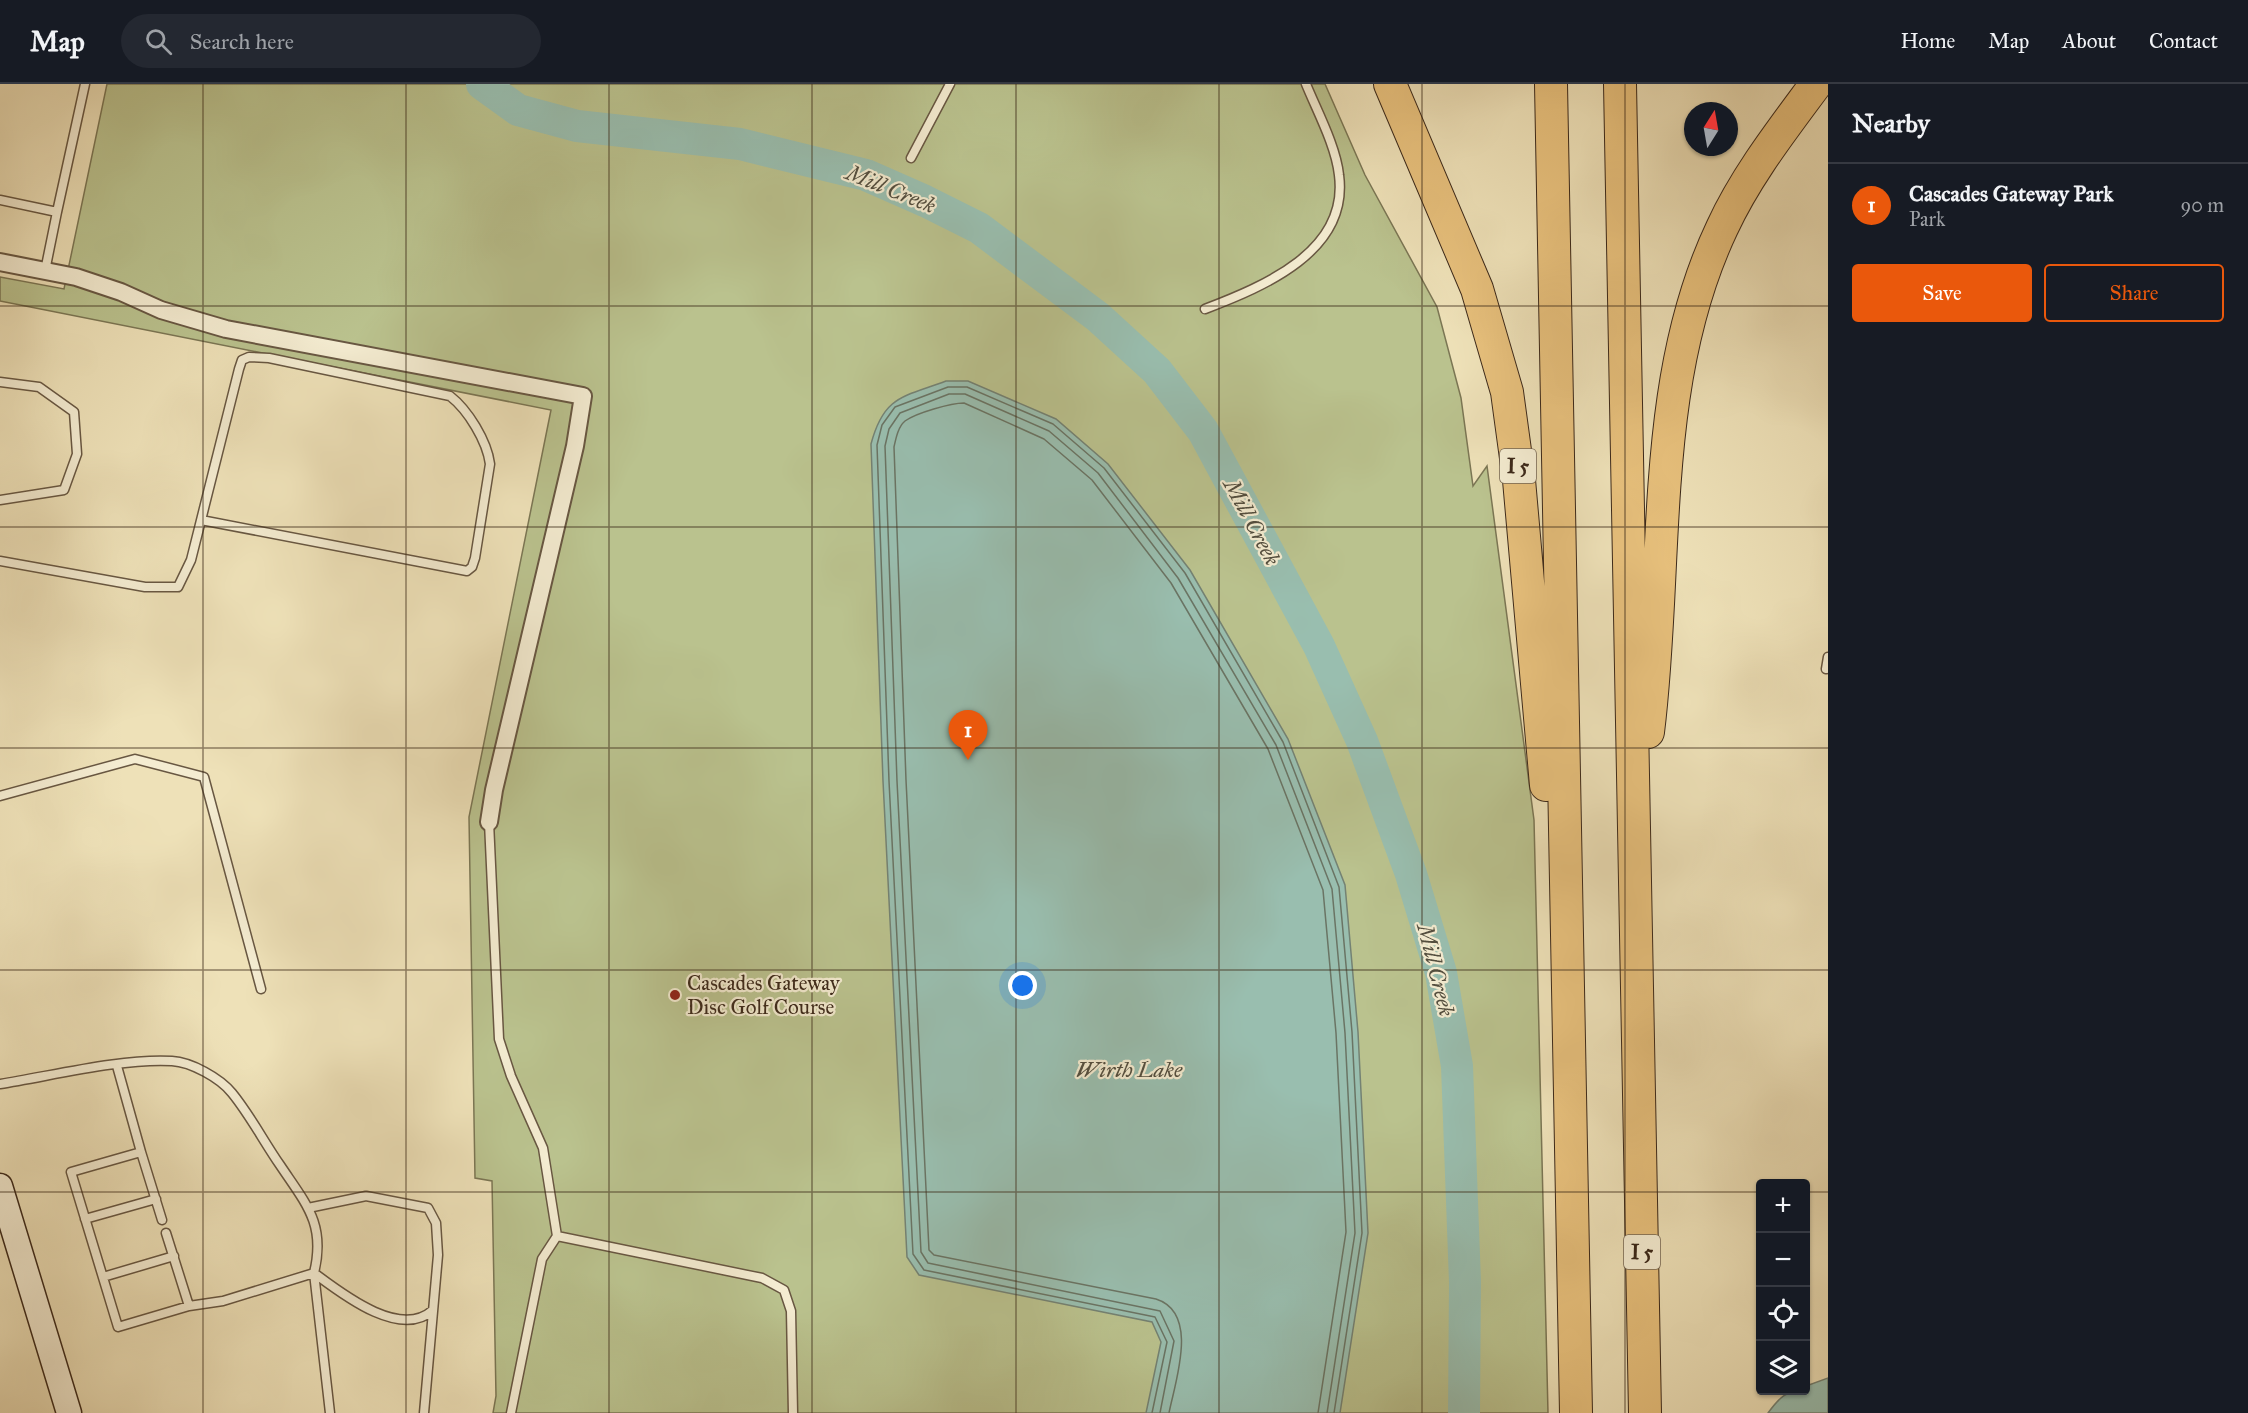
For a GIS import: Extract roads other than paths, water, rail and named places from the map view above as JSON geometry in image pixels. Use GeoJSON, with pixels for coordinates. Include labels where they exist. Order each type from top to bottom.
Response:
{"type":"FeatureCollection","features":[{"type":"Feature","properties":{"kind":"highway","name":"I 5"},"geometry":{"type":"LineString","coordinates":[[1390,84],[1477,289],[1507,392],[1519,480],[1544,777],[1566,868]]}},
{"type":"Feature","properties":{"kind":"highway","name":"I 5"},"geometry":{"type":"LineString","coordinates":[[1551,84],[1576,1413]]}},
{"type":"Feature","properties":{"kind":"highway","name":"I 5"},"geometry":{"type":"LineString","coordinates":[[1620,84],[1645,1413]]}},
{"type":"Feature","properties":{"kind":"highway"},"geometry":{"type":"LineString","coordinates":[[1634,846],[1652,696],[1670,416],[1684,344],[1701,280],[1721,228],[1744,187],[1816,84]]}},
{"type":"Feature","properties":{"kind":"main road"},"geometry":{"type":"LineString","coordinates":[[0,1186],[69,1413]]}},
{"type":"Feature","properties":{"kind":"street"},"geometry":{"type":"LineString","coordinates":[[0,262],[87,280],[161,310],[226,329],[584,396],[575,446],[494,790],[489,822]]}},
{"type":"Feature","properties":{"kind":"lane"},"geometry":{"type":"LineString","coordinates":[[45,271],[85,84]]}},
{"type":"Feature","properties":{"kind":"lane"},"geometry":{"type":"LineString","coordinates":[[911,158],[950,84]]}},
{"type":"Feature","properties":{"kind":"lane"},"geometry":{"type":"LineString","coordinates":[[1205,309],[1236,297],[1309,255],[1321,241],[1340,206],[1340,173],[1306,84]]}},
{"type":"Feature","properties":{"kind":"lane"},"geometry":{"type":"LineString","coordinates":[[0,200],[57,212]]}},
{"type":"Feature","properties":{"kind":"lane"},"geometry":{"type":"LineString","coordinates":[[0,561],[145,587],[178,587],[191,560],[201,520],[242,360],[249,357],[270,358],[450,396],[457,402],[488,450],[490,464],[475,558],[472,567],[467,571],[201,520]]}},
{"type":"Feature","properties":{"kind":"lane"},"geometry":{"type":"LineString","coordinates":[[0,382],[39,387],[74,412],[77,454],[64,490],[0,500]]}},
{"type":"Feature","properties":{"kind":"lane"},"geometry":{"type":"LineString","coordinates":[[1826,669],[1828,657]]}},
{"type":"Feature","properties":{"kind":"lane"},"geometry":{"type":"LineString","coordinates":[[0,796],[135,759],[204,777],[261,990]]}},
{"type":"Feature","properties":{"kind":"lane"},"geometry":{"type":"LineString","coordinates":[[489,822],[500,1039],[511,1076],[543,1148],[557,1236],[542,1259],[511,1413]]}},
{"type":"Feature","properties":{"kind":"lane"},"geometry":{"type":"LineString","coordinates":[[0,1084],[117,1066],[175,1060],[200,1070],[231,1091],[308,1208],[318,1232],[320,1251],[314,1274],[330,1413]]}},
{"type":"Feature","properties":{"kind":"lane"},"geometry":{"type":"LineString","coordinates":[[117,1066],[162,1220]]}},
{"type":"Feature","properties":{"kind":"lane"},"geometry":{"type":"LineString","coordinates":[[141,1152],[71,1172],[118,1327],[189,1305],[223,1301],[314,1274]]}},
{"type":"Feature","properties":{"kind":"lane"},"geometry":{"type":"LineString","coordinates":[[308,1208],[366,1196],[428,1208],[436,1223],[438,1255],[424,1413]]}},
{"type":"Feature","properties":{"kind":"lane"},"geometry":{"type":"LineString","coordinates":[[85,1219],[156,1200]]}},
{"type":"Feature","properties":{"kind":"lane"},"geometry":{"type":"LineString","coordinates":[[166,1233],[189,1305]]}},
{"type":"Feature","properties":{"kind":"lane"},"geometry":{"type":"LineString","coordinates":[[557,1236],[762,1278],[784,1290],[791,1311],[793,1413]]}},
{"type":"Feature","properties":{"kind":"lane"},"geometry":{"type":"LineString","coordinates":[[103,1277],[174,1256]]}},
{"type":"Feature","properties":{"kind":"lane"},"geometry":{"type":"LineString","coordinates":[[314,1274],[365,1309],[399,1319],[415,1318],[433,1310]]}},
{"type":"Feature","properties":{"kind":"water","name":"Wirth Lake"},"geometry":{"type":"Polygon","coordinates":[[[946,381],[968,381],[1056,419],[1108,464],[1190,570],[1288,739],[1345,885],[1358,1032],[1368,1233],[1340,1413],[1146,1413],[1161,1342],[1152,1322],[919,1275],[907,1257],[883,781],[871,444],[876,428],[889,407],[907,395],[946,381]]]}},
{"type":"Feature","properties":{"kind":"water"},"geometry":{"type":"Polygon","coordinates":[[[1828,1378],[1828,1413],[1768,1413],[1785,1395],[1810,1395],[1810,1385],[1828,1378]]]}},
{"type":"Feature","properties":{"kind":"waterway","name":"Mill Creek"},"geometry":{"type":"LineString","coordinates":[[482,84],[518,110],[577,126],[740,144],[866,175],[925,201],[979,228],[1098,317],[1157,371],[1203,431],[1319,646],[1362,741],[1411,874],[1441,973],[1457,1066],[1465,1282],[1464,1413]]}},
{"type":"Feature","properties":{"kind":"place","name":"Cascades Gateway Park"},"geometry":{"type":"Point","coordinates":[968,760]}},
{"type":"Feature","properties":{"kind":"place","name":"Cascades Gateway Disc Golf Course"},"geometry":{"type":"Point","coordinates":[675,995]}}]}
